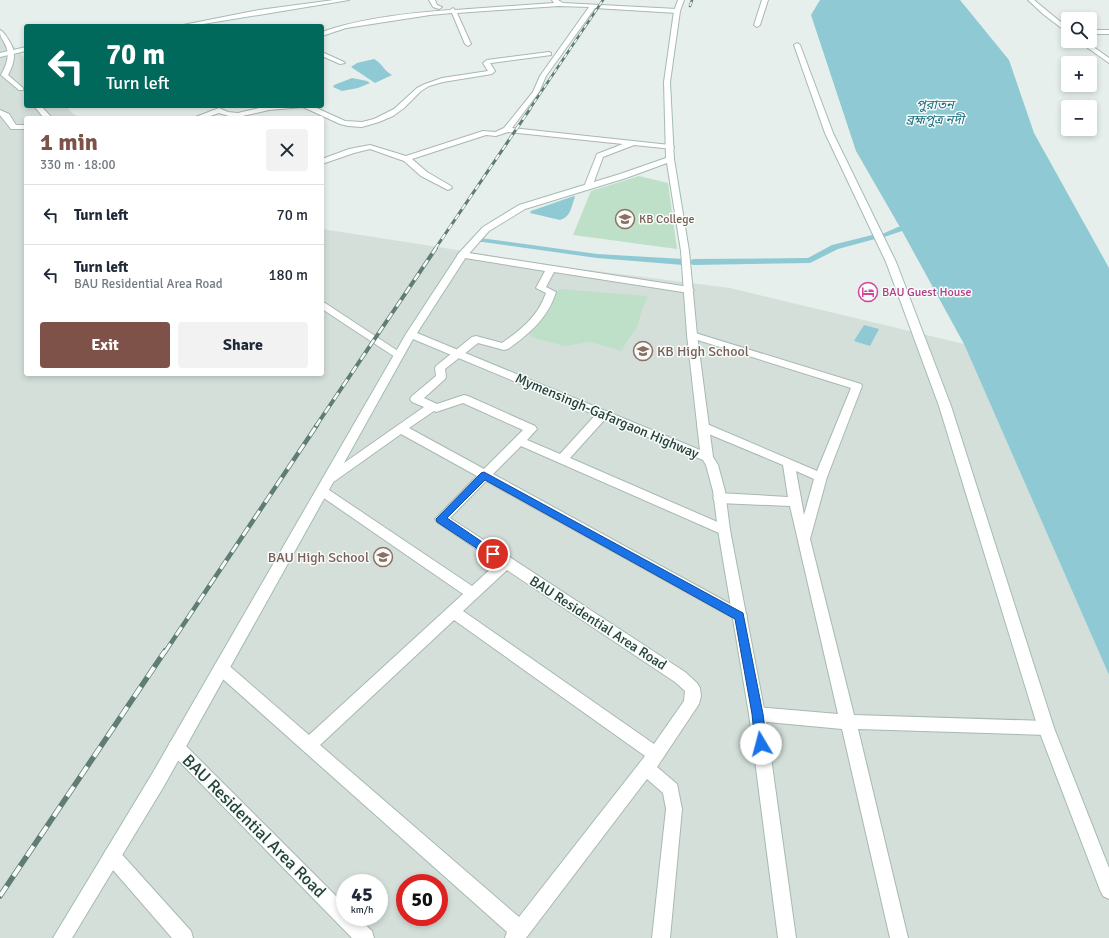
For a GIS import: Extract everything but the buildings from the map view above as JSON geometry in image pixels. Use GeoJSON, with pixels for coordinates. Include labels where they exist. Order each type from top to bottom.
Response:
{"type":"FeatureCollection","features":[{"type":"Feature","properties":{"kind":"street"},"geometry":{"type":"LineString","coordinates":[[192,24],[259,12],[346,0]]}},
{"type":"Feature","properties":{"kind":"street"},"geometry":{"type":"LineString","coordinates":[[432,0],[435,6],[439,7]]}},
{"type":"Feature","properties":{"kind":"street"},"geometry":{"type":"LineString","coordinates":[[681,0],[677,11],[667,82],[670,153],[685,251],[692,335],[707,457]]}},
{"type":"Feature","properties":{"kind":"street"},"geometry":{"type":"LineString","coordinates":[[757,25],[765,0]]}},
{"type":"Feature","properties":{"kind":"street"},"geometry":{"type":"LineString","coordinates":[[1031,0],[1044,13],[1061,26]]}},
{"type":"Feature","properties":{"kind":"street"},"geometry":{"type":"LineString","coordinates":[[324,33],[345,26],[375,24],[453,10],[557,2],[563,5],[677,11]]}},
{"type":"Feature","properties":{"kind":"street"},"geometry":{"type":"LineString","coordinates":[[507,130],[536,92],[543,76],[593,6]]}},
{"type":"Feature","properties":{"kind":"street"},"geometry":{"type":"LineString","coordinates":[[453,10],[468,44]]}},
{"type":"Feature","properties":{"kind":"street"},"geometry":{"type":"LineString","coordinates":[[0,32],[8,43],[12,52],[10,64],[4,75],[24,90]]}},
{"type":"Feature","properties":{"kind":"street"},"geometry":{"type":"LineString","coordinates":[[1097,32],[1109,32]]}},
{"type":"Feature","properties":{"kind":"street"},"geometry":{"type":"LineString","coordinates":[[797,45],[829,133],[891,262],[942,399],[1046,728],[1109,890]]}},
{"type":"Feature","properties":{"kind":"street"},"geometry":{"type":"LineString","coordinates":[[1091,48],[1109,61]]}},
{"type":"Feature","properties":{"kind":"street"},"geometry":{"type":"LineString","coordinates":[[0,55],[24,50]]}},
{"type":"Feature","properties":{"kind":"street"},"geometry":{"type":"LineString","coordinates":[[311,108],[348,124],[361,125],[396,111],[403,106],[414,93],[425,86],[438,81],[490,73],[492,71],[486,63],[489,62],[550,54]]}},
{"type":"Feature","properties":{"kind":"street"},"geometry":{"type":"LineString","coordinates":[[324,55],[342,63]]}},
{"type":"Feature","properties":{"kind":"street"},"geometry":{"type":"LineString","coordinates":[[201,116],[218,108],[229,116],[241,115],[268,108]]}},
{"type":"Feature","properties":{"kind":"street"},"geometry":{"type":"LineString","coordinates":[[0,112],[6,116],[14,127],[24,127]]}},
{"type":"Feature","properties":{"kind":"street"},"geometry":{"type":"LineString","coordinates":[[407,159],[414,155],[481,134],[496,134],[507,130],[634,143],[670,153]]}},
{"type":"Feature","properties":{"kind":"street"},"geometry":{"type":"LineString","coordinates":[[588,187],[600,156],[634,143]]}},
{"type":"Feature","properties":{"kind":"street"},"geometry":{"type":"LineString","coordinates":[[324,161],[352,151],[370,147],[407,159],[424,174],[448,188]]}},
{"type":"Feature","properties":{"kind":"street"},"geometry":{"type":"LineString","coordinates":[[62,938],[176,747],[411,334],[462,255],[486,229],[508,214],[532,202],[588,187],[670,153]]}},
{"type":"Feature","properties":{"kind":"street"},"geometry":{"type":"LineString","coordinates":[[462,255],[550,270],[688,290]]}},
{"type":"Feature","properties":{"kind":"street"},"geometry":{"type":"LineString","coordinates":[[433,406],[416,399],[441,377],[440,368],[476,339],[504,347],[526,332],[542,312],[550,296],[551,292],[541,288],[550,270]]}},
{"type":"Feature","properties":{"kind":"street"},"geometry":{"type":"LineString","coordinates":[[324,306],[399,355]]}},
{"type":"Feature","properties":{"kind":"street","name":"Mymensingh-Gafargaon Highway"},"geometry":{"type":"LineString","coordinates":[[411,334],[707,457],[712,465],[758,714],[787,938]]}},
{"type":"Feature","properties":{"kind":"street"},"geometry":{"type":"LineString","coordinates":[[692,335],[857,386],[821,476],[804,539]]}},
{"type":"Feature","properties":{"kind":"street","name":"BAU Residential Area Road"},"geometry":{"type":"LineString","coordinates":[[221,668],[309,745],[516,934],[651,762],[691,704],[693,696],[692,688],[680,678],[441,519],[531,429],[464,399],[436,408],[433,406]]}},
{"type":"Feature","properties":{"kind":"street"},"geometry":{"type":"LineString","coordinates":[[325,485],[433,406]]}},
{"type":"Feature","properties":{"kind":"street"},"geometry":{"type":"LineString","coordinates":[[561,460],[603,414]]}},
{"type":"Feature","properties":{"kind":"street"},"geometry":{"type":"LineString","coordinates":[[703,427],[821,476]]}},
{"type":"Feature","properties":{"kind":"street"},"geometry":{"type":"LineString","coordinates":[[401,429],[740,616]]}},
{"type":"Feature","properties":{"kind":"street"},"geometry":{"type":"LineString","coordinates":[[519,442],[724,530]]}},
{"type":"Feature","properties":{"kind":"street"},"geometry":{"type":"LineString","coordinates":[[788,462],[795,502],[900,938]]}},
{"type":"Feature","properties":{"kind":"street"},"geometry":{"type":"LineString","coordinates":[[325,485],[473,594]]}},
{"type":"Feature","properties":{"kind":"street"},"geometry":{"type":"LineString","coordinates":[[719,498],[795,502]]}},
{"type":"Feature","properties":{"kind":"street"},"geometry":{"type":"LineString","coordinates":[[309,745],[506,563]]}},
{"type":"Feature","properties":{"kind":"street"},"geometry":{"type":"LineString","coordinates":[[453,612],[651,762],[671,790],[674,809],[662,938]]}},
{"type":"Feature","properties":{"kind":"street"},"geometry":{"type":"LineString","coordinates":[[758,714],[848,722],[1046,728]]}},
{"type":"Feature","properties":{"kind":"street","name":"BAU Residential Area Road"},"geometry":{"type":"LineString","coordinates":[[176,747],[365,938]]}},
{"type":"Feature","properties":{"kind":"street"},"geometry":{"type":"LineString","coordinates":[[112,856],[184,938]]}},
{"type":"Feature","properties":{"kind":"shaded area"},"geometry":{"type":"Polygon","coordinates":[[[0,30],[24,58],[24,108],[68,108],[77,116],[24,116],[24,376],[324,376],[324,229],[573,268],[730,288],[964,344],[1109,675],[1109,938],[0,938],[0,30]]]}},
{"type":"Feature","properties":{"kind":"green space"},"geometry":{"type":"Polygon","coordinates":[[[639,176],[668,183],[677,249],[573,235],[591,191],[639,176]]]}},
{"type":"Feature","properties":{"kind":"green space"},"geometry":{"type":"Polygon","coordinates":[[[559,289],[648,296],[642,309],[638,325],[621,351],[590,342],[565,346],[530,336],[528,332],[542,319],[559,289]]]}},
{"type":"Feature","properties":{"kind":"water","name":"পুরাতন ব্রহ্মপুত্র নদী"},"geometry":{"type":"Polygon","coordinates":[[[820,0],[960,0],[1009,60],[1034,133],[1109,268],[1109,675],[964,344],[856,151],[811,15],[820,0]]]}},
{"type":"Feature","properties":{"kind":"water"},"geometry":{"type":"Polygon","coordinates":[[[374,59],[392,75],[375,83],[351,67],[357,63],[374,59]]]}},
{"type":"Feature","properties":{"kind":"water"},"geometry":{"type":"Polygon","coordinates":[[[352,78],[370,83],[358,88],[342,91],[333,87],[334,85],[352,78]]]}},
{"type":"Feature","properties":{"kind":"water"},"geometry":{"type":"Polygon","coordinates":[[[574,196],[575,197],[569,214],[564,219],[560,220],[530,213],[531,211],[574,196]]]}},
{"type":"Feature","properties":{"kind":"water"},"geometry":{"type":"Polygon","coordinates":[[[864,325],[879,329],[870,346],[854,341],[864,325]]]}},
{"type":"Feature","properties":{"kind":"waterway"},"geometry":{"type":"LineString","coordinates":[[884,235],[901,229],[916,227]]}},
{"type":"Feature","properties":{"kind":"waterway"},"geometry":{"type":"LineString","coordinates":[[693,262],[810,260],[835,247],[872,237]]}},
{"type":"Feature","properties":{"kind":"waterway"},"geometry":{"type":"LineString","coordinates":[[483,240],[597,256],[683,262]]}},
{"type":"Feature","properties":{"kind":"railway"},"geometry":{"type":"LineString","coordinates":[[529,110],[603,0]]}},
{"type":"Feature","properties":{"kind":"railway"},"geometry":{"type":"LineString","coordinates":[[690,6],[692,0]]}},
{"type":"Feature","properties":{"kind":"railway"},"geometry":{"type":"LineString","coordinates":[[435,249],[530,109]]}},
{"type":"Feature","properties":{"kind":"railway"},"geometry":{"type":"LineString","coordinates":[[316,426],[436,248]]}},
{"type":"Feature","properties":{"kind":"railway"},"geometry":{"type":"LineString","coordinates":[[165,652],[317,425]]}},
{"type":"Feature","properties":{"kind":"railway"},"geometry":{"type":"LineString","coordinates":[[0,896],[165,651]]}},
{"type":"Feature","properties":{"kind":"place","name":"KB College"},"geometry":{"type":"Point","coordinates":[625,219]}},
{"type":"Feature","properties":{"kind":"place","name":"BAU Guest House"},"geometry":{"type":"Point","coordinates":[868,292]}},
{"type":"Feature","properties":{"kind":"place","name":"KB High School"},"geometry":{"type":"Point","coordinates":[643,351]}},
{"type":"Feature","properties":{"kind":"place","name":"BAU High School"},"geometry":{"type":"Point","coordinates":[383,557]}},
{"type":"Feature","properties":{"kind":"route"},"geometry":{"type":"LineString","coordinates":[[493,554],[441,519],[484,476],[740,616],[758,714],[761,744]]}}]}
